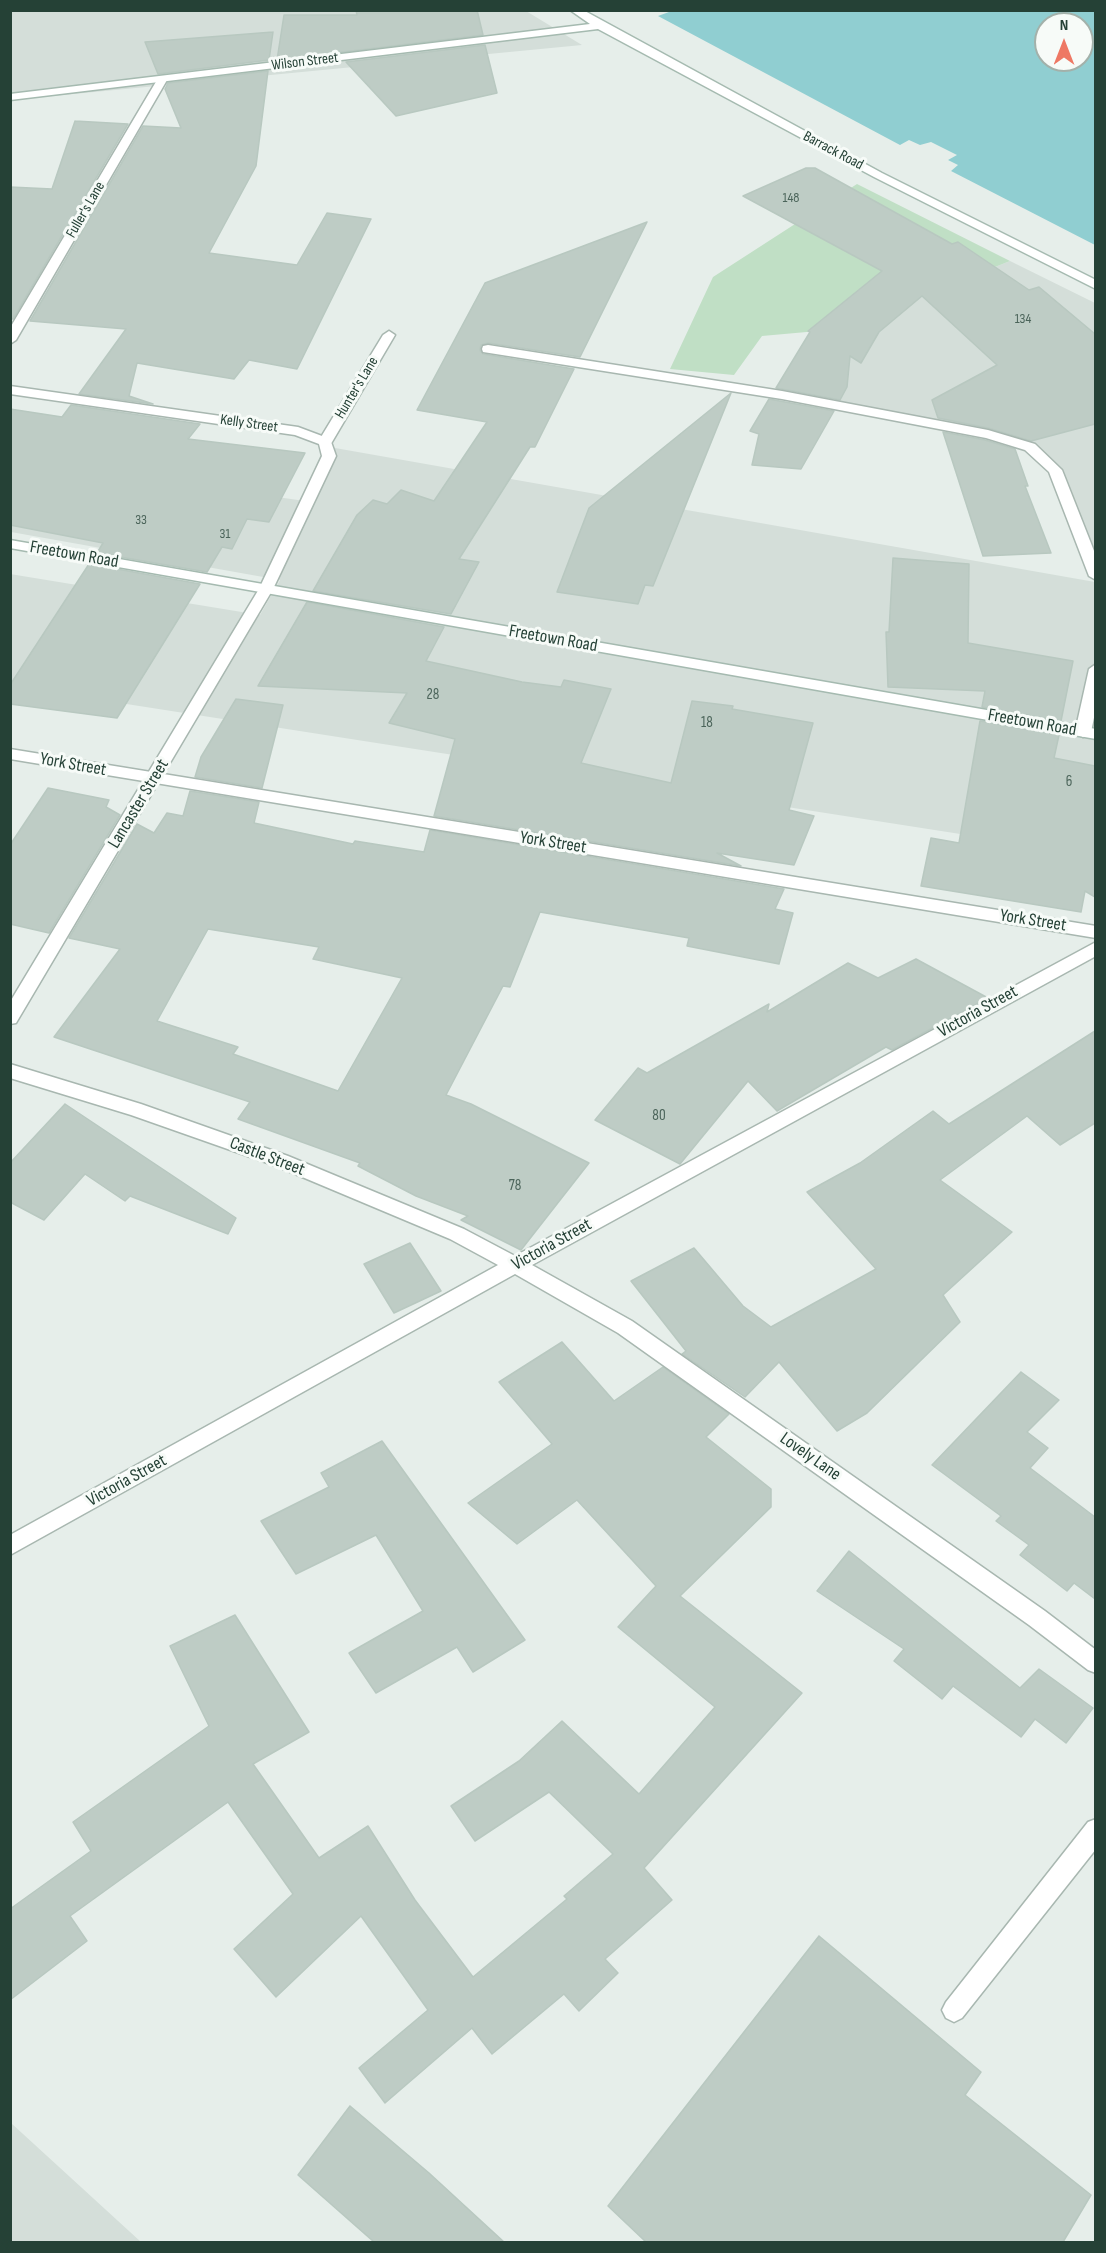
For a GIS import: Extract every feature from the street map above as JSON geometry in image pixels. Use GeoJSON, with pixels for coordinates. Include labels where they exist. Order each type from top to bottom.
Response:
{"type":"FeatureCollection","features":[{"type":"Feature","properties":{"kind":"street","name":"Barrack Road"},"geometry":{"type":"LineString","coordinates":[[575,10],[600,26],[878,175],[1095,285]]}},
{"type":"Feature","properties":{"kind":"street","name":"Wilson Street"},"geometry":{"type":"LineString","coordinates":[[10,97],[600,26]]}},
{"type":"Feature","properties":{"kind":"street","name":"Fuller's Lane"},"geometry":{"type":"LineString","coordinates":[[10,340],[162,80]]}},
{"type":"Feature","properties":{"kind":"street","name":"Hunter's Lane"},"geometry":{"type":"LineString","coordinates":[[325,442],[389,335]]}},
{"type":"Feature","properties":{"kind":"street"},"geometry":{"type":"LineString","coordinates":[[488,349],[793,396],[957,427],[1030,447],[1055,470],[1095,576]]}},
{"type":"Feature","properties":{"kind":"street","name":"Kelly Street"},"geometry":{"type":"LineString","coordinates":[[10,390],[298,431],[325,442]]}},
{"type":"Feature","properties":{"kind":"street"},"geometry":{"type":"LineString","coordinates":[[266,589],[329,456],[325,442]]}},
{"type":"Feature","properties":{"kind":"street","name":"Freetown Road"},"geometry":{"type":"LineString","coordinates":[[10,544],[1089,733]]}},
{"type":"Feature","properties":{"kind":"street","name":"Lancaster Street"},"geometry":{"type":"LineString","coordinates":[[10,1018],[266,589]]}},
{"type":"Feature","properties":{"kind":"street"},"geometry":{"type":"LineString","coordinates":[[1089,733],[1095,669]]}},
{"type":"Feature","properties":{"kind":"street","name":"York Street"},"geometry":{"type":"LineString","coordinates":[[10,754],[1095,932]]}},
{"type":"Feature","properties":{"kind":"street","name":"Victoria Street"},"geometry":{"type":"LineString","coordinates":[[10,1546],[515,1264],[1095,948]]}},
{"type":"Feature","properties":{"kind":"street","name":"Castle Street"},"geometry":{"type":"LineString","coordinates":[[10,1071],[135,1109],[282,1161],[457,1234],[515,1264]]}},
{"type":"Feature","properties":{"kind":"street","name":"Lovely Lane"},"geometry":{"type":"LineString","coordinates":[[515,1264],[625,1327],[1037,1618],[1095,1663]]}},
{"type":"Feature","properties":{"kind":"street"},"geometry":{"type":"LineString","coordinates":[[954,2010],[1095,1830]]}},
{"type":"Feature","properties":{"kind":"shaded area"},"geometry":{"type":"Polygon","coordinates":[[[11,11],[526,11],[582,45],[11,100],[11,11]]]}},
{"type":"Feature","properties":{"kind":"shaded area"},"geometry":{"type":"Polygon","coordinates":[[[1010,261],[1095,303],[1095,582],[1054,466],[997,436],[835,406],[840,329],[1010,261]]]}},
{"type":"Feature","properties":{"kind":"shaded area"},"geometry":{"type":"Polygon","coordinates":[[[335,448],[1095,582],[1095,855],[11,686],[10,574],[260,615],[280,580],[11,532],[11,459],[312,502],[335,448]]]}},
{"type":"Feature","properties":{"kind":"shaded area"},"geometry":{"type":"Polygon","coordinates":[[[11,2123],[141,2242],[11,2242],[11,2123]]]}},
{"type":"Feature","properties":{"kind":"green space"},"geometry":{"type":"Polygon","coordinates":[[[857,184],[1010,261],[840,329],[762,336],[734,375],[670,369],[713,277],[857,184]]]}},
{"type":"Feature","properties":{"kind":"water"},"geometry":{"type":"Polygon","coordinates":[[[666,11],[1095,11],[1095,245],[951,171],[958,165],[948,160],[957,155],[931,142],[920,145],[909,140],[900,145],[658,16],[669,12],[666,11]]]}},
{"type":"Feature","properties":{"kind":"building"},"geometry":{"type":"Polygon","coordinates":[[[356,10],[477,10],[483,35],[277,60],[284,15],[357,15],[356,10]]]}},
{"type":"Feature","properties":{"kind":"building"},"geometry":{"type":"Polygon","coordinates":[[[273,32],[269,60],[158,74],[145,42],[273,32]]]}},
{"type":"Feature","properties":{"kind":"building"},"geometry":{"type":"Polygon","coordinates":[[[485,45],[497,93],[396,116],[346,62],[485,45]]]}},
{"type":"Feature","properties":{"kind":"building"},"geometry":{"type":"Polygon","coordinates":[[[268,71],[256,166],[209,253],[297,265],[327,213],[371,219],[297,369],[249,360],[234,379],[137,363],[129,396],[153,404],[79,394],[126,329],[30,321],[143,126],[181,128],[165,89],[168,83],[268,71]]]}},
{"type":"Feature","properties":{"kind":"building"},"geometry":{"type":"Polygon","coordinates":[[[75,121],[128,124],[13,319],[10,319],[10,187],[52,189],[75,121]]]}},
{"type":"Feature","properties":{"kind":"building"},"geometry":{"type":"Polygon","coordinates":[[[806,168],[815,168],[952,244],[958,242],[1029,290],[1039,287],[1095,334],[1095,424],[1031,441],[988,428],[938,418],[932,400],[997,365],[922,296],[879,332],[861,363],[850,356],[847,387],[840,400],[776,388],[810,332],[808,331],[882,271],[743,196],[806,168]]]}},
{"type":"Feature","properties":{"kind":"building"},"geometry":{"type":"Polygon","coordinates":[[[647,222],[580,357],[488,343],[481,345],[480,350],[483,354],[574,369],[535,447],[530,447],[459,559],[479,562],[451,614],[313,591],[357,515],[373,500],[387,504],[401,490],[434,501],[487,422],[417,410],[485,283],[647,222]]]}},
{"type":"Feature","properties":{"kind":"building"},"geometry":{"type":"Polygon","coordinates":[[[731,393],[653,586],[645,585],[638,604],[557,592],[589,508],[731,393]]]}},
{"type":"Feature","properties":{"kind":"building"},"geometry":{"type":"Polygon","coordinates":[[[769,399],[834,411],[801,469],[752,465],[759,434],[750,431],[769,399]]]}},
{"type":"Feature","properties":{"kind":"building"},"geometry":{"type":"Polygon","coordinates":[[[71,405],[200,424],[188,439],[305,453],[269,522],[247,519],[232,549],[222,547],[207,572],[97,553],[103,543],[10,525],[10,409],[62,417],[71,405]]]}},
{"type":"Feature","properties":{"kind":"building"},"geometry":{"type":"Polygon","coordinates":[[[943,432],[985,440],[1015,449],[1028,486],[1025,486],[1051,553],[983,556],[943,432]]]}},
{"type":"Feature","properties":{"kind":"building"},"geometry":{"type":"Polygon","coordinates":[[[893,558],[969,564],[968,643],[1073,661],[1061,721],[982,707],[985,691],[888,687],[886,632],[889,632],[893,558]]]}},
{"type":"Feature","properties":{"kind":"building"},"geometry":{"type":"Polygon","coordinates":[[[89,564],[200,584],[117,718],[10,704],[10,685],[89,564]]]}},
{"type":"Feature","properties":{"kind":"building"},"geometry":{"type":"Polygon","coordinates":[[[307,602],[444,627],[426,661],[522,682],[561,687],[564,680],[611,689],[581,763],[671,783],[692,701],[733,706],[732,709],[813,723],[789,810],[814,816],[794,865],[717,853],[741,866],[434,816],[455,739],[389,723],[407,693],[258,686],[307,602]]]}},
{"type":"Feature","properties":{"kind":"building"},"geometry":{"type":"Polygon","coordinates":[[[236,699],[283,705],[262,788],[195,777],[201,757],[236,699]]]}},
{"type":"Feature","properties":{"kind":"building"},"geometry":{"type":"Polygon","coordinates":[[[980,721],[1059,735],[1054,758],[1095,766],[1095,897],[1085,891],[1081,912],[921,886],[931,838],[959,843],[980,721]]]}},
{"type":"Feature","properties":{"kind":"building"},"geometry":{"type":"Polygon","coordinates":[[[48,788],[109,800],[106,807],[120,815],[49,933],[10,924],[10,845],[48,788]]]}},
{"type":"Feature","properties":{"kind":"building"},"geometry":{"type":"Polygon","coordinates":[[[190,791],[259,802],[254,823],[353,844],[355,841],[424,852],[430,830],[784,889],[775,909],[793,913],[779,964],[687,946],[689,938],[540,912],[510,987],[503,986],[446,1095],[471,1104],[589,1163],[521,1250],[461,1220],[468,1216],[416,1196],[358,1166],[360,1163],[238,1119],[250,1102],[54,1037],[120,949],[69,938],[137,824],[154,833],[167,813],[183,816],[190,791]],[[208,929],[157,1021],[238,1047],[233,1054],[338,1091],[402,978],[313,959],[319,947],[208,929]]]}},
{"type":"Feature","properties":{"kind":"building"},"geometry":{"type":"Polygon","coordinates":[[[916,959],[988,998],[892,1050],[886,1047],[777,1111],[748,1081],[680,1164],[595,1120],[638,1068],[647,1073],[769,1004],[767,1012],[848,963],[878,978],[916,959]]]}},
{"type":"Feature","properties":{"kind":"building"},"geometry":{"type":"Polygon","coordinates":[[[1095,1031],[1095,1123],[1060,1145],[1027,1116],[940,1180],[1012,1232],[943,1295],[960,1322],[867,1413],[837,1431],[779,1362],[745,1397],[682,1354],[686,1351],[631,1281],[694,1248],[743,1306],[771,1327],[876,1269],[807,1192],[860,1163],[933,1111],[949,1124],[1095,1031]]]}},
{"type":"Feature","properties":{"kind":"building"},"geometry":{"type":"Polygon","coordinates":[[[65,1104],[236,1218],[228,1234],[130,1196],[125,1201],[85,1174],[44,1220],[10,1202],[10,1163],[65,1104]]]}},
{"type":"Feature","properties":{"kind":"building"},"geometry":{"type":"Polygon","coordinates":[[[410,1243],[441,1291],[394,1313],[364,1264],[410,1243]]]}},
{"type":"Feature","properties":{"kind":"building"},"geometry":{"type":"Polygon","coordinates":[[[562,1342],[614,1401],[663,1367],[729,1414],[706,1437],[771,1489],[771,1507],[680,1596],[802,1693],[644,1868],[672,1900],[605,1959],[618,1973],[579,2011],[564,1994],[492,2054],[472,2028],[385,2103],[359,2068],[428,2010],[361,1916],[276,1997],[234,1949],[293,1894],[228,1802],[70,1916],[87,1941],[10,2000],[10,1909],[91,1851],[73,1822],[209,1726],[170,1646],[235,1615],[309,1732],[253,1764],[319,1858],[368,1826],[415,1900],[473,1977],[567,1899],[564,1896],[613,1854],[549,1792],[475,1841],[451,1806],[519,1761],[562,1721],[639,1794],[715,1707],[618,1627],[656,1586],[577,1500],[517,1544],[468,1503],[552,1444],[499,1382],[562,1342]]]}},
{"type":"Feature","properties":{"kind":"building"},"geometry":{"type":"Polygon","coordinates":[[[1021,1372],[1059,1400],[1027,1432],[1048,1448],[1030,1468],[1095,1517],[1095,1599],[1074,1583],[1067,1591],[1020,1555],[1029,1545],[996,1521],[1001,1516],[932,1465],[1021,1372]]]}},
{"type":"Feature","properties":{"kind":"building"},"geometry":{"type":"Polygon","coordinates":[[[382,1441],[525,1640],[473,1672],[457,1647],[376,1693],[349,1653],[423,1611],[376,1535],[296,1574],[261,1521],[329,1487],[321,1473],[382,1441]]]}},
{"type":"Feature","properties":{"kind":"building"},"geometry":{"type":"Polygon","coordinates":[[[849,1551],[1020,1688],[1039,1669],[1093,1708],[1066,1743],[1035,1719],[1021,1737],[953,1686],[942,1699],[894,1661],[904,1649],[817,1591],[849,1551]]]}},
{"type":"Feature","properties":{"kind":"building"},"geometry":{"type":"Polygon","coordinates":[[[819,1936],[981,2072],[965,2095],[1091,2195],[1063,2242],[646,2242],[608,2206],[819,1936]]]}},
{"type":"Feature","properties":{"kind":"building"},"geometry":{"type":"Polygon","coordinates":[[[350,2106],[429,2173],[504,2242],[374,2242],[298,2175],[350,2106]]]}}]}
